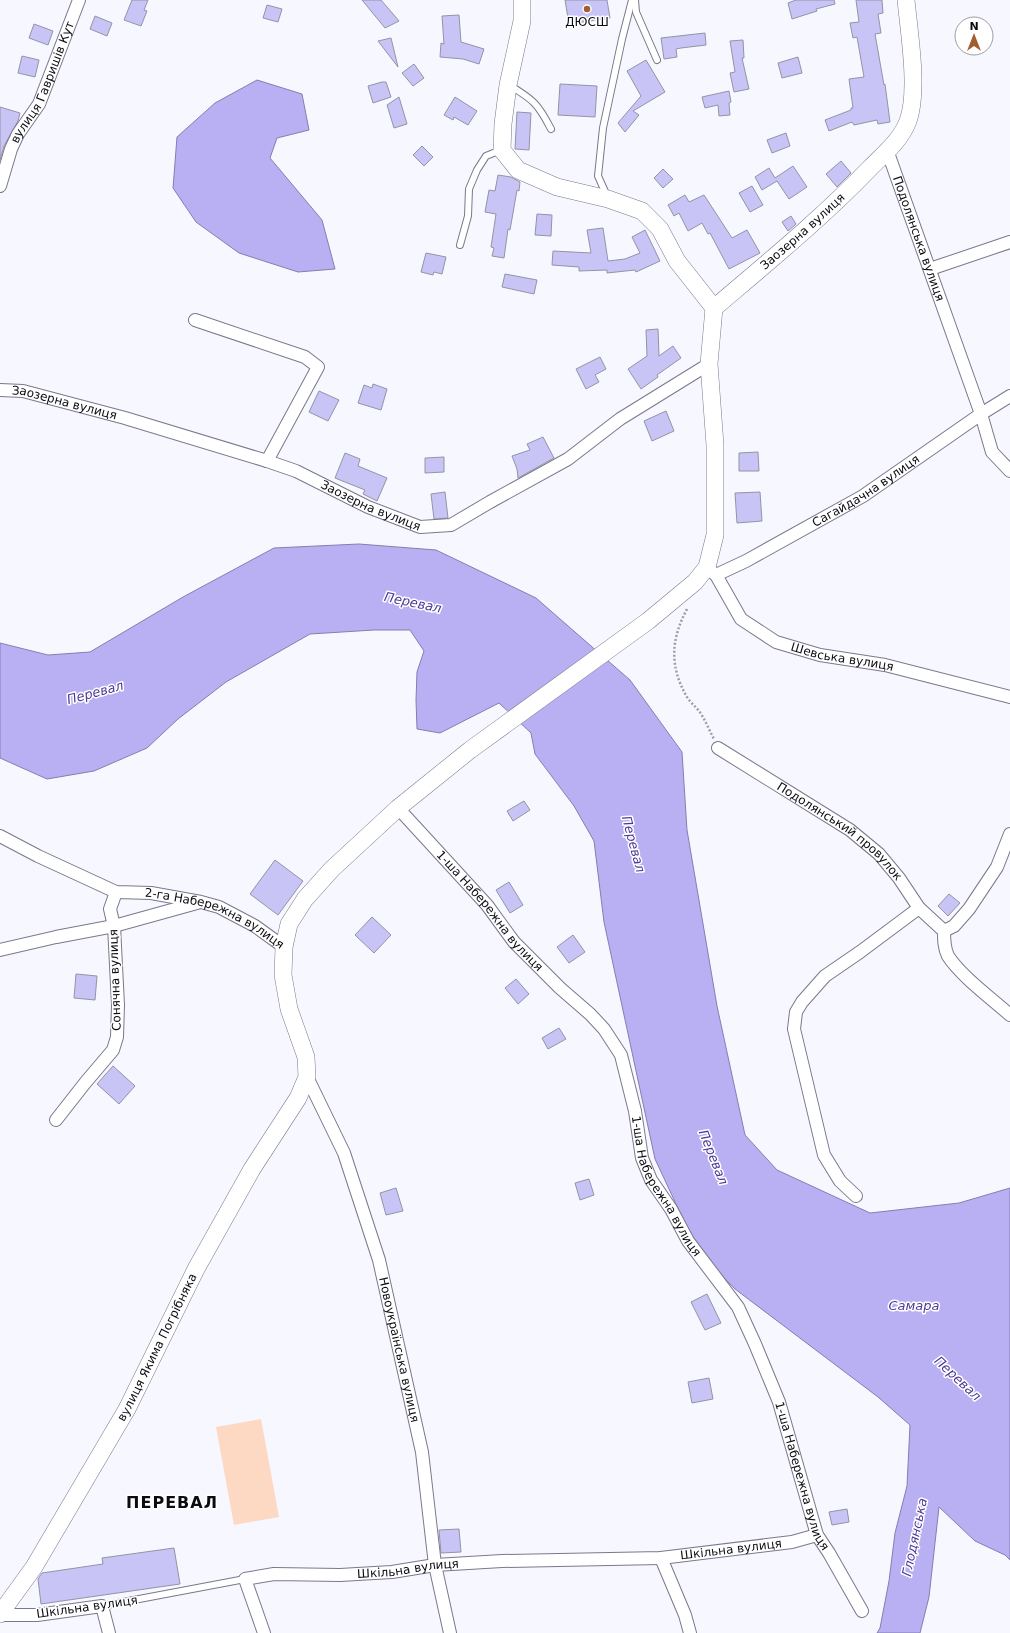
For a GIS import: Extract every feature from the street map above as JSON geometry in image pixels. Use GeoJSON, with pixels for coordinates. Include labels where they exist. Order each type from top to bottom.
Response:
{"type":"FeatureCollection","features":[{"type":"Feature","properties":{"kind":"street","name":"вулиця Гавришів Кут"},"geometry":{"type":"LineString","coordinates":[[0,186],[11,149],[18,134],[39,104],[79,0]]}},
{"type":"Feature","properties":{"kind":"street"},"geometry":{"type":"LineString","coordinates":[[522,0],[522,21],[508,85],[503,124],[502,150],[518,170],[557,187],[608,199],[642,211],[660,229],[677,262],[714,308]]}},
{"type":"Feature","properties":{"kind":"street"},"geometry":{"type":"LineString","coordinates":[[887,150],[901,136],[908,120],[912,98],[912,68],[906,0]]}},
{"type":"Feature","properties":{"kind":"street","name":"Подолянська вулиця"},"geometry":{"type":"LineString","coordinates":[[887,150],[981,414],[992,452],[1010,471]]}},
{"type":"Feature","properties":{"kind":"street","name":"Заозерна вулиця"},"geometry":{"type":"LineString","coordinates":[[714,308],[800,235],[852,187],[887,150]]}},
{"type":"Feature","properties":{"kind":"street"},"geometry":{"type":"LineString","coordinates":[[930,270],[1010,242]]}},
{"type":"Feature","properties":{"kind":"street","name":"Сагайдачна вулиця"},"geometry":{"type":"LineString","coordinates":[[711,571],[715,535],[715,445],[709,364],[714,308]]}},
{"type":"Feature","properties":{"kind":"street"},"geometry":{"type":"LineString","coordinates":[[195,320],[305,357],[318,367],[267,461]]}},
{"type":"Feature","properties":{"kind":"street","name":"Заозерна вулиця"},"geometry":{"type":"LineString","coordinates":[[0,390],[23,391],[118,416],[267,461],[296,471],[368,507],[420,527],[452,525],[568,459],[620,419],[709,364]]}},
{"type":"Feature","properties":{"kind":"street","name":"Сагайдачна вулиця"},"geometry":{"type":"LineString","coordinates":[[470,750],[648,621],[695,582],[711,571],[746,561],[863,496],[981,414],[1010,396]]}},
{"type":"Feature","properties":{"kind":"street","name":"Шевська вулиця"},"geometry":{"type":"LineString","coordinates":[[711,571],[741,619],[776,642],[820,655],[885,665],[1010,697]]}},
{"type":"Feature","properties":{"kind":"street","name":"Подолянський провулок"},"geometry":{"type":"LineString","coordinates":[[718,748],[850,830],[879,854],[899,878],[919,908],[944,931]]}},
{"type":"Feature","properties":{"kind":"street","name":"2-га Набережна вулиця"},"geometry":{"type":"LineString","coordinates":[[0,836],[38,856],[116,892],[151,893],[201,902],[219,907],[255,926],[284,947],[289,924],[305,899],[332,869],[398,808],[470,750]]}},
{"type":"Feature","properties":{"kind":"street","name":"1-ша Набережна вулиця"},"geometry":{"type":"LineString","coordinates":[[398,808],[487,905],[514,942],[560,988],[590,1014],[622,1055],[635,1111],[642,1158],[651,1180],[672,1209],[688,1241],[738,1307],[779,1402],[817,1534],[862,1611]]}},
{"type":"Feature","properties":{"kind":"street"},"geometry":{"type":"LineString","coordinates":[[1010,834],[998,867],[969,909],[954,926],[944,931],[944,944],[948,955],[959,969],[1010,1015]]}},
{"type":"Feature","properties":{"kind":"street","name":"Сонячна вулиця"},"geometry":{"type":"LineString","coordinates":[[56,1120],[113,1050],[117,1037],[118,1005],[114,926],[110,910],[116,892]]}},
{"type":"Feature","properties":{"kind":"street"},"geometry":{"type":"LineString","coordinates":[[0,950],[114,926],[201,902]]}},
{"type":"Feature","properties":{"kind":"street"},"geometry":{"type":"LineString","coordinates":[[856,1196],[840,1181],[824,1155],[794,1029],[796,1012],[802,1002],[825,976],[919,908]]}},
{"type":"Feature","properties":{"kind":"street"},"geometry":{"type":"LineString","coordinates":[[284,947],[283,975],[289,1009],[306,1057],[307,1077]]}},
{"type":"Feature","properties":{"kind":"street","name":"Новоукраїнська вулиця"},"geometry":{"type":"LineString","coordinates":[[307,1077],[344,1153],[379,1260],[422,1452],[435,1565],[450,1633]]}},
{"type":"Feature","properties":{"kind":"street","name":"вулиця Якима Погрібняка"},"geometry":{"type":"LineString","coordinates":[[0,1614],[34,1567],[126,1409],[196,1269],[252,1170],[298,1098],[307,1077]]}},
{"type":"Feature","properties":{"kind":"street","name":"Шкільна вулиця"},"geometry":{"type":"LineString","coordinates":[[245,1579],[274,1574],[340,1575],[392,1572],[435,1565],[660,1558],[792,1542],[817,1534]]}},
{"type":"Feature","properties":{"kind":"street"},"geometry":{"type":"LineString","coordinates":[[660,1558],[685,1615],[690,1633]]}},
{"type":"Feature","properties":{"kind":"street"},"geometry":{"type":"LineString","coordinates":[[245,1579],[264,1633]]}},
{"type":"Feature","properties":{"kind":"street"},"geometry":{"type":"LineString","coordinates":[[102,1606],[109,1633]]}},
{"type":"Feature","properties":{"kind":"street","name":"Шкільна вулиця"},"geometry":{"type":"LineString","coordinates":[[0,1614],[37,1615],[102,1606]]}},
{"type":"Feature","properties":{"kind":"lane"},"geometry":{"type":"LineString","coordinates":[[608,199],[598,176],[603,128],[632,0]]}},
{"type":"Feature","properties":{"kind":"lane"},"geometry":{"type":"LineString","coordinates":[[635,0],[636,12],[657,60]]}},
{"type":"Feature","properties":{"kind":"lane"},"geometry":{"type":"LineString","coordinates":[[508,85],[528,96],[539,107],[551,129]]}},
{"type":"Feature","properties":{"kind":"lane"},"geometry":{"type":"LineString","coordinates":[[460,245],[468,216],[469,189],[477,170],[486,156],[502,150]]}},
{"type":"Feature","properties":{"kind":"lane","name":"Шкільна вулиця"},"geometry":{"type":"LineString","coordinates":[[102,1606],[245,1579]]}},
{"type":"Feature","properties":{"kind":"path"},"geometry":{"type":"LineString","coordinates":[[690,603],[674,639],[674,664],[678,678],[687,698],[700,713],[718,748]]}},
{"type":"Feature","properties":{"kind":"shaded area"},"geometry":{"type":"Polygon","coordinates":[[[261,1419],[279,1517],[234,1525],[216,1427],[261,1419]]]}},
{"type":"Feature","properties":{"kind":"water"},"geometry":{"type":"Polygon","coordinates":[[[257,80],[302,94],[309,130],[277,138],[270,158],[322,220],[335,269],[298,272],[239,253],[196,222],[173,188],[177,137],[215,103],[257,80]]]}},
{"type":"Feature","properties":{"kind":"water","name":"Самара"},"geometry":{"type":"Polygon","coordinates":[[[359,544],[436,550],[536,598],[630,680],[682,752],[687,830],[717,1006],[745,1135],[777,1170],[870,1213],[959,1203],[1010,1188],[1010,1560],[1005,1555],[975,1541],[939,1507],[929,1597],[920,1633],[877,1633],[880,1628],[889,1581],[895,1533],[907,1486],[910,1425],[878,1397],[735,1289],[698,1251],[655,1159],[604,922],[594,841],[574,806],[535,754],[531,733],[499,703],[440,733],[417,729],[417,672],[424,651],[410,630],[374,630],[310,634],[226,682],[178,719],[147,748],[94,771],[47,779],[0,758],[0,643],[48,655],[90,652],[183,597],[274,548],[359,544]]]}},
{"type":"Feature","properties":{"kind":"building"},"geometry":{"type":"Polygon","coordinates":[[[132,0],[148,0],[144,10],[147,11],[141,26],[124,20],[132,0]]]}},
{"type":"Feature","properties":{"kind":"building"},"geometry":{"type":"Polygon","coordinates":[[[362,0],[381,0],[399,21],[385,28],[362,0]]]}},
{"type":"Feature","properties":{"kind":"building","name":"ДЮСШ"},"geometry":{"type":"Polygon","coordinates":[[[565,0],[607,0],[610,18],[569,24],[565,0]]]}},
{"type":"Feature","properties":{"kind":"building"},"geometry":{"type":"Polygon","coordinates":[[[796,0],[834,0],[835,4],[816,9],[817,11],[792,19],[788,3],[796,0]]]}},
{"type":"Feature","properties":{"kind":"building"},"geometry":{"type":"Polygon","coordinates":[[[856,0],[882,0],[883,13],[878,14],[881,33],[875,34],[884,85],[885,84],[890,122],[878,124],[877,120],[854,125],[852,122],[829,131],[825,120],[853,108],[849,79],[864,77],[857,37],[853,38],[850,23],[859,22],[856,0]]]}},
{"type":"Feature","properties":{"kind":"building"},"geometry":{"type":"Polygon","coordinates":[[[267,5],[282,9],[278,22],[263,18],[267,5]]]}},
{"type":"Feature","properties":{"kind":"building"},"geometry":{"type":"Polygon","coordinates":[[[459,15],[461,42],[484,49],[479,64],[463,59],[440,57],[441,43],[444,44],[442,16],[459,15]]]}},
{"type":"Feature","properties":{"kind":"building"},"geometry":{"type":"Polygon","coordinates":[[[95,16],[112,23],[107,36],[90,29],[95,16]]]}},
{"type":"Feature","properties":{"kind":"building"},"geometry":{"type":"Polygon","coordinates":[[[34,24],[53,31],[48,45],[29,38],[34,24]]]}},
{"type":"Feature","properties":{"kind":"building"},"geometry":{"type":"Polygon","coordinates":[[[705,33],[706,45],[676,49],[677,57],[664,59],[661,38],[705,33]]]}},
{"type":"Feature","properties":{"kind":"building"},"geometry":{"type":"Polygon","coordinates":[[[391,38],[398,67],[378,41],[391,38]]]}},
{"type":"Feature","properties":{"kind":"building"},"geometry":{"type":"Polygon","coordinates":[[[743,40],[744,58],[742,58],[749,89],[734,92],[730,73],[735,72],[730,41],[743,40]]]}},
{"type":"Feature","properties":{"kind":"building"},"geometry":{"type":"Polygon","coordinates":[[[22,56],[39,60],[35,77],[18,73],[22,56]]]}},
{"type":"Feature","properties":{"kind":"building"},"geometry":{"type":"Polygon","coordinates":[[[798,57],[802,73],[782,78],[778,63],[798,57]]]}},
{"type":"Feature","properties":{"kind":"building"},"geometry":{"type":"Polygon","coordinates":[[[646,60],[665,92],[633,111],[639,115],[625,132],[618,123],[641,96],[627,71],[646,60]]]}},
{"type":"Feature","properties":{"kind":"building"},"geometry":{"type":"Polygon","coordinates":[[[414,64],[424,78],[413,86],[402,73],[414,64]]]}},
{"type":"Feature","properties":{"kind":"building"},"geometry":{"type":"Polygon","coordinates":[[[386,82],[391,97],[373,103],[368,86],[386,82]]]}},
{"type":"Feature","properties":{"kind":"building"},"geometry":{"type":"Polygon","coordinates":[[[560,84],[597,86],[595,117],[558,115],[560,84]]]}},
{"type":"Feature","properties":{"kind":"building"},"geometry":{"type":"Polygon","coordinates":[[[729,91],[731,102],[729,103],[730,115],[719,116],[718,105],[705,108],[702,97],[729,91]]]}},
{"type":"Feature","properties":{"kind":"building"},"geometry":{"type":"Polygon","coordinates":[[[399,97],[407,124],[394,128],[387,105],[399,97]]]}},
{"type":"Feature","properties":{"kind":"building"},"geometry":{"type":"Polygon","coordinates":[[[455,97],[477,111],[468,125],[454,117],[453,120],[444,115],[455,97]]]}},
{"type":"Feature","properties":{"kind":"building"},"geometry":{"type":"Polygon","coordinates":[[[0,107],[20,113],[18,121],[4,146],[0,160],[0,107]]]}},
{"type":"Feature","properties":{"kind":"building"},"geometry":{"type":"Polygon","coordinates":[[[517,112],[531,113],[529,150],[515,149],[517,112]]]}},
{"type":"Feature","properties":{"kind":"building"},"geometry":{"type":"Polygon","coordinates":[[[786,133],[790,146],[772,153],[767,140],[786,133]]]}},
{"type":"Feature","properties":{"kind":"building"},"geometry":{"type":"Polygon","coordinates":[[[422,146],[433,157],[424,166],[413,155],[422,146]]]}},
{"type":"Feature","properties":{"kind":"building"},"geometry":{"type":"Polygon","coordinates":[[[841,161],[851,173],[837,187],[826,174],[841,161]]]}},
{"type":"Feature","properties":{"kind":"building"},"geometry":{"type":"Polygon","coordinates":[[[793,166],[807,187],[789,199],[777,181],[762,190],[755,177],[769,168],[775,178],[793,166]]]}},
{"type":"Feature","properties":{"kind":"building"},"geometry":{"type":"Polygon","coordinates":[[[663,169],[673,179],[663,188],[654,178],[663,169]]]}},
{"type":"Feature","properties":{"kind":"building"},"geometry":{"type":"Polygon","coordinates":[[[498,175],[511,177],[520,182],[519,191],[517,190],[510,230],[508,229],[504,258],[492,256],[494,248],[491,247],[496,214],[485,212],[489,190],[495,191],[498,175]]]}},
{"type":"Feature","properties":{"kind":"building"},"geometry":{"type":"Polygon","coordinates":[[[752,186],[763,205],[750,212],[739,193],[752,186]]]}},
{"type":"Feature","properties":{"kind":"building"},"geometry":{"type":"Polygon","coordinates":[[[685,195],[689,202],[704,195],[732,238],[747,230],[760,253],[729,269],[710,233],[708,234],[702,223],[688,231],[679,213],[674,216],[668,205],[685,195]]]}},
{"type":"Feature","properties":{"kind":"building"},"geometry":{"type":"Polygon","coordinates":[[[537,214],[552,215],[551,236],[535,235],[537,214]]]}},
{"type":"Feature","properties":{"kind":"building"},"geometry":{"type":"Polygon","coordinates":[[[791,216],[796,224],[788,231],[782,222],[791,216]]]}},
{"type":"Feature","properties":{"kind":"building"},"geometry":{"type":"Polygon","coordinates":[[[603,228],[608,261],[625,259],[640,253],[632,237],[645,230],[660,261],[636,272],[635,270],[607,273],[607,270],[579,271],[579,267],[552,265],[553,251],[591,253],[587,230],[603,228]]]}},
{"type":"Feature","properties":{"kind":"building"},"geometry":{"type":"Polygon","coordinates":[[[426,253],[446,257],[442,274],[434,272],[433,275],[421,272],[426,253]]]}},
{"type":"Feature","properties":{"kind":"building"},"geometry":{"type":"Polygon","coordinates":[[[505,274],[537,280],[534,294],[502,287],[505,274]]]}},
{"type":"Feature","properties":{"kind":"building"},"geometry":{"type":"Polygon","coordinates":[[[658,329],[659,356],[673,346],[681,358],[657,375],[658,377],[641,389],[628,369],[647,356],[646,330],[658,329]]]}},
{"type":"Feature","properties":{"kind":"building"},"geometry":{"type":"Polygon","coordinates":[[[600,357],[606,369],[595,375],[599,382],[586,389],[576,369],[600,357]]]}},
{"type":"Feature","properties":{"kind":"building"},"geometry":{"type":"Polygon","coordinates":[[[373,384],[387,389],[381,410],[358,403],[364,385],[372,388],[373,384]]]}},
{"type":"Feature","properties":{"kind":"building"},"geometry":{"type":"Polygon","coordinates":[[[319,391],[339,400],[328,421],[309,412],[319,391]]]}},
{"type":"Feature","properties":{"kind":"building"},"geometry":{"type":"Polygon","coordinates":[[[666,411],[674,431],[652,441],[644,421],[666,411]]]}},
{"type":"Feature","properties":{"kind":"building"},"geometry":{"type":"Polygon","coordinates":[[[543,437],[554,458],[518,478],[517,469],[512,456],[530,450],[527,444],[543,437]]]}},
{"type":"Feature","properties":{"kind":"building"},"geometry":{"type":"Polygon","coordinates":[[[758,452],[759,471],[739,471],[739,453],[758,452]]]}},
{"type":"Feature","properties":{"kind":"building"},"geometry":{"type":"Polygon","coordinates":[[[345,453],[360,459],[358,466],[387,478],[377,501],[363,494],[365,490],[335,478],[345,453]]]}},
{"type":"Feature","properties":{"kind":"building"},"geometry":{"type":"Polygon","coordinates":[[[444,457],[444,472],[425,473],[425,458],[444,457]]]}},
{"type":"Feature","properties":{"kind":"building"},"geometry":{"type":"Polygon","coordinates":[[[445,492],[448,518],[434,519],[431,494],[445,492]]]}},
{"type":"Feature","properties":{"kind":"building"},"geometry":{"type":"Polygon","coordinates":[[[760,492],[762,521],[737,523],[735,493],[760,492]]]}},
{"type":"Feature","properties":{"kind":"building"},"geometry":{"type":"Polygon","coordinates":[[[524,801],[530,810],[513,821],[507,811],[524,801]]]}},
{"type":"Feature","properties":{"kind":"building"},"geometry":{"type":"Polygon","coordinates":[[[275,860],[303,881],[278,915],[250,894],[275,860]]]}},
{"type":"Feature","properties":{"kind":"building"},"geometry":{"type":"Polygon","coordinates":[[[509,882],[523,905],[510,913],[496,890],[509,882]]]}},
{"type":"Feature","properties":{"kind":"building"},"geometry":{"type":"Polygon","coordinates":[[[949,894],[960,903],[948,916],[938,906],[949,894]]]}},
{"type":"Feature","properties":{"kind":"building"},"geometry":{"type":"Polygon","coordinates":[[[372,917],[391,935],[374,953],[355,935],[372,917]]]}},
{"type":"Feature","properties":{"kind":"building"},"geometry":{"type":"Polygon","coordinates":[[[573,935],[585,952],[569,963],[557,947],[573,935]]]}},
{"type":"Feature","properties":{"kind":"building"},"geometry":{"type":"Polygon","coordinates":[[[76,974],[97,976],[95,1000],[74,998],[76,974]]]}},
{"type":"Feature","properties":{"kind":"building"},"geometry":{"type":"Polygon","coordinates":[[[516,979],[529,994],[518,1004],[505,988],[516,979]]]}},
{"type":"Feature","properties":{"kind":"building"},"geometry":{"type":"Polygon","coordinates":[[[559,1028],[566,1039],[548,1049],[542,1038],[559,1028]]]}},
{"type":"Feature","properties":{"kind":"building"},"geometry":{"type":"Polygon","coordinates":[[[113,1066],[135,1086],[119,1104],[97,1084],[113,1066]]]}},
{"type":"Feature","properties":{"kind":"building"},"geometry":{"type":"Polygon","coordinates":[[[589,1179],[594,1195],[580,1200],[575,1183],[589,1179]]]}},
{"type":"Feature","properties":{"kind":"building"},"geometry":{"type":"Polygon","coordinates":[[[396,1188],[403,1211],[386,1215],[380,1193],[396,1188]]]}},
{"type":"Feature","properties":{"kind":"building"},"geometry":{"type":"Polygon","coordinates":[[[707,1294],[721,1323],[705,1330],[691,1302],[707,1294]]]}},
{"type":"Feature","properties":{"kind":"building"},"geometry":{"type":"Polygon","coordinates":[[[709,1378],[713,1399],[692,1403],[688,1382],[709,1378]]]}},
{"type":"Feature","properties":{"kind":"building"},"geometry":{"type":"Polygon","coordinates":[[[847,1509],[849,1522],[832,1525],[829,1512],[847,1509]]]}},
{"type":"Feature","properties":{"kind":"building"},"geometry":{"type":"Polygon","coordinates":[[[459,1529],[461,1552],[441,1553],[439,1530],[459,1529]]]}},
{"type":"Feature","properties":{"kind":"building"},"geometry":{"type":"Polygon","coordinates":[[[174,1548],[180,1584],[41,1604],[38,1579],[42,1573],[103,1564],[102,1558],[174,1548]]]}},
{"type":"Feature","properties":{"kind":"place","name":"ДЮСШ"},"geometry":{"type":"Point","coordinates":[587,9]}},
{"type":"Feature","properties":{"kind":"district","name":"ПЕРЕВАЛ"},"geometry":{"type":"Point","coordinates":[172,1502]}},
{"type":"Feature","properties":{"kind":"water label","name":"Перевал"},"geometry":{"type":"Point","coordinates":[413,602]}},
{"type":"Feature","properties":{"kind":"water label","name":"Перевал"},"geometry":{"type":"Point","coordinates":[95,692]}},
{"type":"Feature","properties":{"kind":"water label","name":"Перевал"},"geometry":{"type":"Point","coordinates":[634,844]}},
{"type":"Feature","properties":{"kind":"water label","name":"Перевал"},"geometry":{"type":"Point","coordinates":[714,1157]}},
{"type":"Feature","properties":{"kind":"water label","name":"Перевал"},"geometry":{"type":"Point","coordinates":[958,1378]}},
{"type":"Feature","properties":{"kind":"water label","name":"Глодянська"},"geometry":{"type":"Point","coordinates":[914,1537]}}]}
